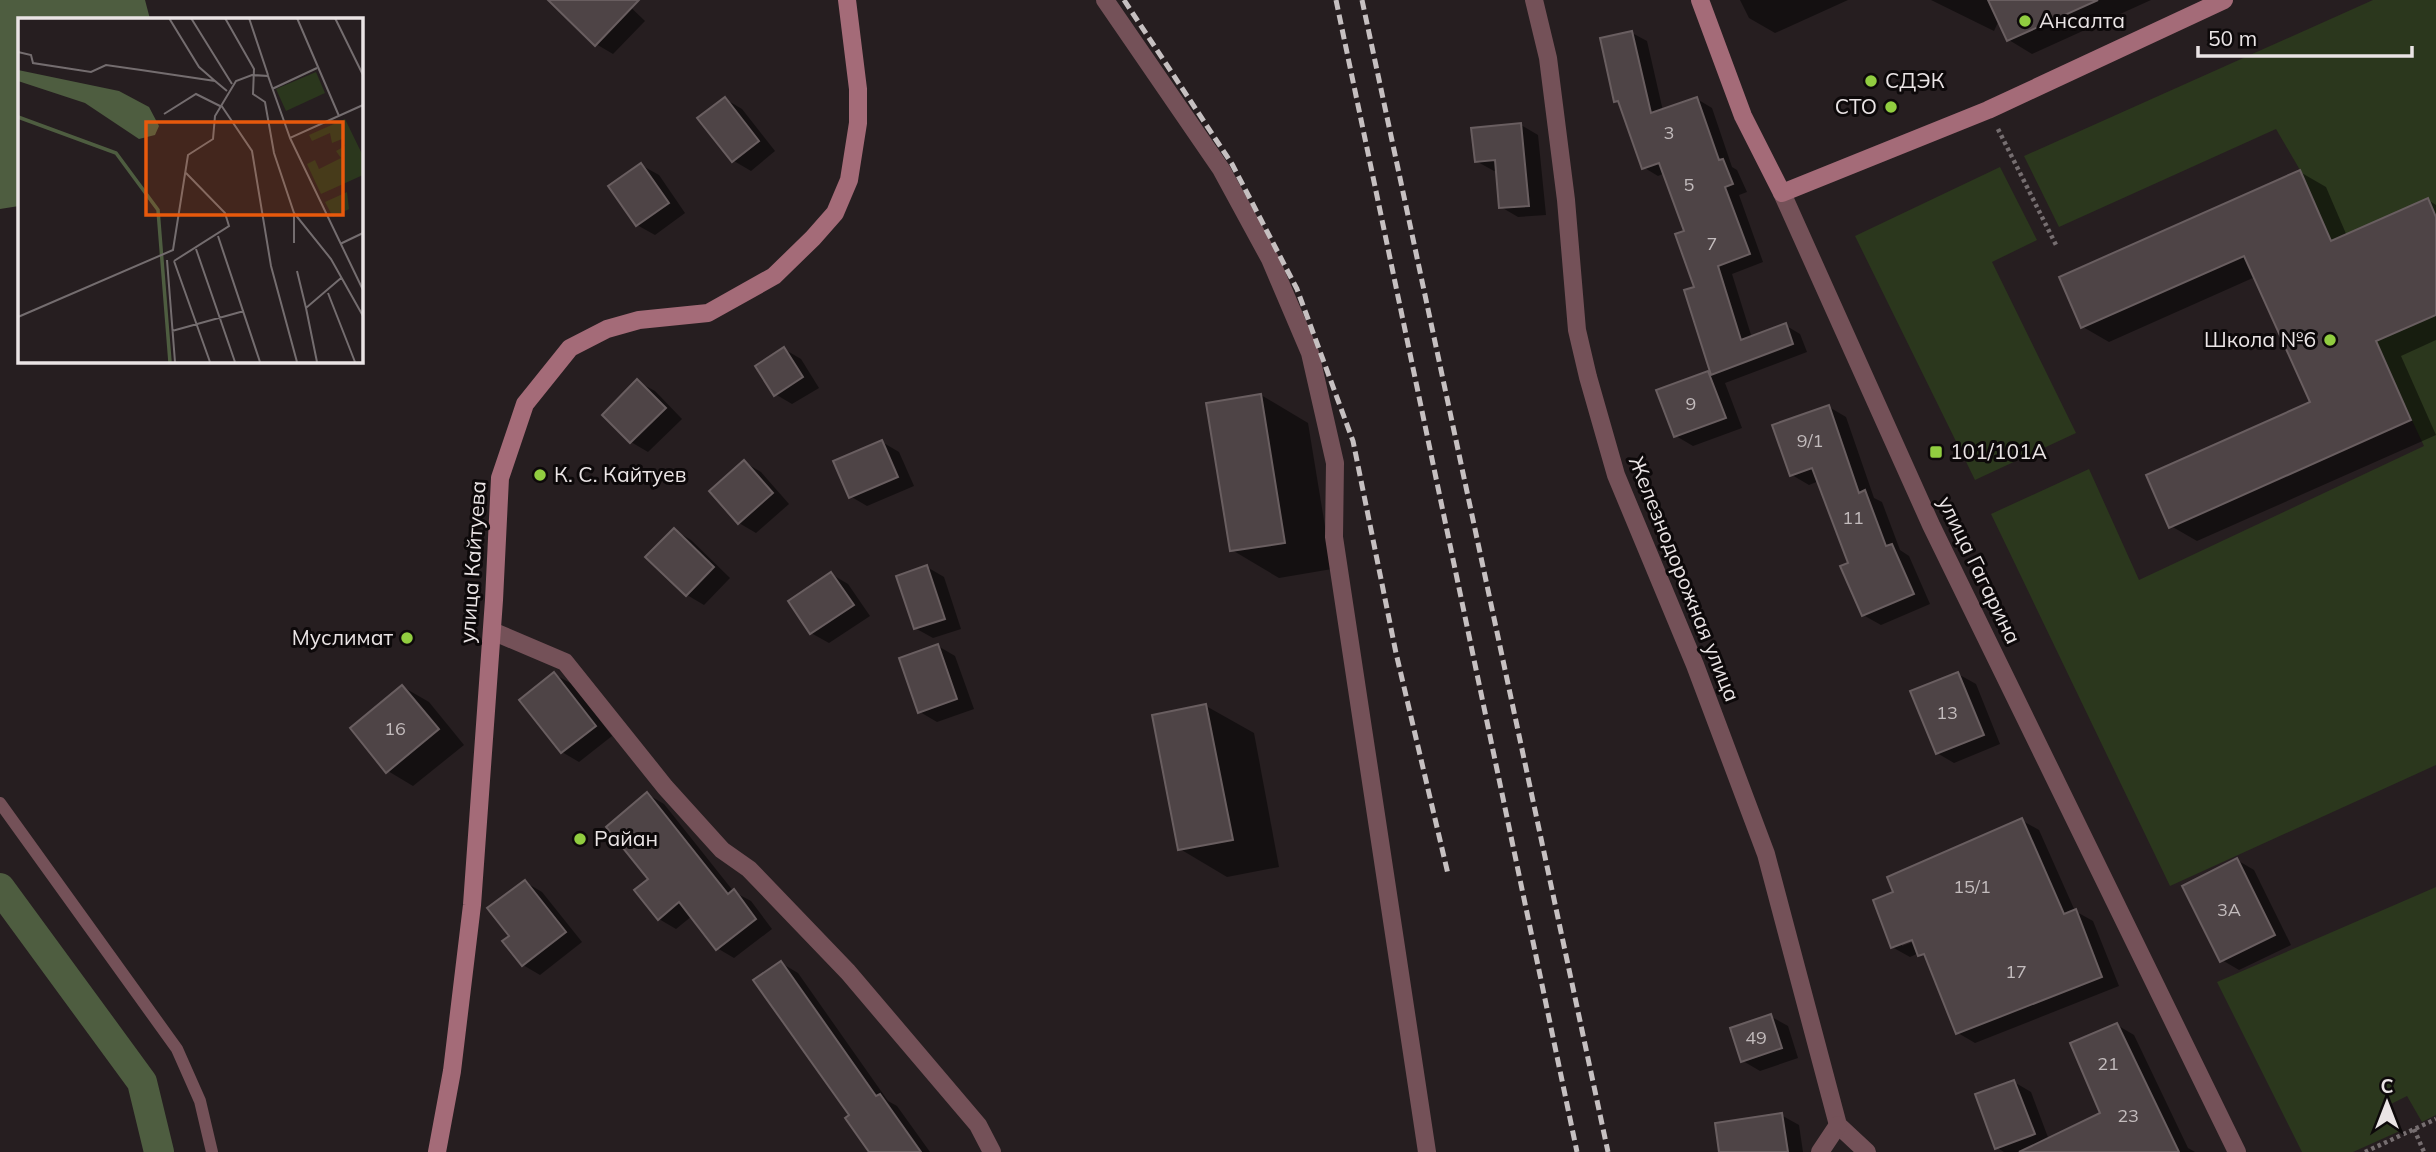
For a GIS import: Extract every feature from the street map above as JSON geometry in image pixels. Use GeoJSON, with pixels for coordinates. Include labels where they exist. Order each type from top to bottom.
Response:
{"type":"FeatureCollection","features":[{"type":"Feature","properties":{"kind":"main road","name":"улица Кайтуева"},"geometry":{"type":"LineString","coordinates":[[437,1152],[452,1071],[472,905],[500,478],[525,404],[570,348],[607,328],[639,320],[708,313],[774,276],[835,213],[849,180],[858,123],[858,89],[847,0]]}},
{"type":"Feature","properties":{"kind":"main road","name":"улица Гагарина"},"geometry":{"type":"LineString","coordinates":[[1700,0],[1743,116],[1782,193]]}},
{"type":"Feature","properties":{"kind":"main road"},"geometry":{"type":"LineString","coordinates":[[1782,193],[1988,110],[2224,0]]}},
{"type":"Feature","properties":{"kind":"street"},"geometry":{"type":"LineString","coordinates":[[1105,0],[1221,169],[1270,259],[1310,353],[1335,463],[1334,537],[1427,1152]]}},
{"type":"Feature","properties":{"kind":"street","name":"Железнодорожная улица"},"geometry":{"type":"LineString","coordinates":[[1534,0],[1548,58],[1566,200],[1577,330],[1588,377],[1616,475],[1695,665],[1766,854],[1838,1125]]}},
{"type":"Feature","properties":{"kind":"street","name":"улица Гагарина"},"geometry":{"type":"LineString","coordinates":[[1782,193],[1931,525],[2237,1152]]}},
{"type":"Feature","properties":{"kind":"street"},"geometry":{"type":"LineString","coordinates":[[492,631],[565,662],[665,787],[722,850],[749,869],[848,972],[978,1125],[992,1152]]}},
{"type":"Feature","properties":{"kind":"street"},"geometry":{"type":"LineString","coordinates":[[1820,1152],[1838,1125],[1867,1152]]}},
{"type":"Feature","properties":{"kind":"lane"},"geometry":{"type":"LineString","coordinates":[[0,803],[177,1049],[200,1101],[212,1152]]}},
{"type":"Feature","properties":{"kind":"path"},"geometry":{"type":"LineString","coordinates":[[1988,110],[2056,246]]}},
{"type":"Feature","properties":{"kind":"path"},"geometry":{"type":"LineString","coordinates":[[2365,1152],[2436,1119]]}},
{"type":"Feature","properties":{"kind":"path"},"geometry":{"type":"LineString","coordinates":[[2414,1129],[2424,1152]]}},
{"type":"Feature","properties":{"kind":"shaded area"},"geometry":{"type":"Polygon","coordinates":[[[0,0],[145,0],[150,18],[18,18],[18,206],[0,209],[0,0]]]}},
{"type":"Feature","properties":{"kind":"shaded area"},"geometry":{"type":"Polygon","coordinates":[[[2373,0],[2436,0],[2436,217],[2303,254],[2322,220],[2300,170],[2276,129],[2059,227],[2024,156],[2373,0]]]}},
{"type":"Feature","properties":{"kind":"shaded area"},"geometry":{"type":"Polygon","coordinates":[[[2000,167],[2037,240],[1992,262],[2076,433],[1975,480],[1855,236],[2000,167]]]}},
{"type":"Feature","properties":{"kind":"shaded area"},"geometry":{"type":"Polygon","coordinates":[[[2436,315],[2436,765],[2170,886],[1991,514],[2089,469],[2139,580],[2424,446],[2388,369],[2352,352],[2436,315]]]}},
{"type":"Feature","properties":{"kind":"shaded area"},"geometry":{"type":"Polygon","coordinates":[[[2436,887],[2436,1115],[2422,1122],[2407,1096],[2389,1105],[2402,1130],[2353,1152],[2302,1152],[2217,982],[2436,887]]]}},
{"type":"Feature","properties":{"kind":"building"},"geometry":{"type":"Polygon","coordinates":[[[548,0],[639,0],[595,46],[548,0]]]}},
{"type":"Feature","properties":{"kind":"building","name":"Ансалта"},"geometry":{"type":"Polygon","coordinates":[[[1988,0],[2098,0],[2007,41],[1988,0]]]}},
{"type":"Feature","properties":{"kind":"building"},"geometry":{"type":"Polygon","coordinates":[[[1632,31],[1651,113],[1697,97],[1719,160],[1723,159],[1733,184],[1725,187],[1750,254],[1718,266],[1741,340],[1786,323],[1793,344],[1711,375],[1684,290],[1694,287],[1675,234],[1684,231],[1659,163],[1642,169],[1618,101],[1614,102],[1600,38],[1632,31]]]}},
{"type":"Feature","properties":{"kind":"building"},"geometry":{"type":"Polygon","coordinates":[[[725,97],[759,141],[732,162],[697,118],[725,97]]]}},
{"type":"Feature","properties":{"kind":"building"},"geometry":{"type":"Polygon","coordinates":[[[1521,123],[1529,206],[1499,208],[1495,160],[1475,162],[1471,128],[1521,123]]]}},
{"type":"Feature","properties":{"kind":"building"},"geometry":{"type":"Polygon","coordinates":[[[641,163],[669,203],[636,226],[608,186],[641,163]]]}},
{"type":"Feature","properties":{"kind":"building","name":"Школа №6"},"geometry":{"type":"Polygon","coordinates":[[[2300,170],[2331,241],[2428,198],[2436,217],[2436,315],[2376,341],[2411,420],[2169,528],[2146,475],[2310,402],[2244,256],[2081,328],[2059,277],[2300,170]]]}},
{"type":"Feature","properties":{"kind":"building"},"geometry":{"type":"Polygon","coordinates":[[[784,347],[803,377],[774,396],[755,366],[784,347]]]}},
{"type":"Feature","properties":{"kind":"building"},"geometry":{"type":"Polygon","coordinates":[[[1708,371],[1726,418],[1674,437],[1656,390],[1708,371]]]}},
{"type":"Feature","properties":{"kind":"building"},"geometry":{"type":"Polygon","coordinates":[[[637,379],[666,408],[630,443],[602,415],[637,379]]]}},
{"type":"Feature","properties":{"kind":"building"},"geometry":{"type":"Polygon","coordinates":[[[1261,394],[1285,543],[1230,551],[1206,403],[1261,394]]]}},
{"type":"Feature","properties":{"kind":"building"},"geometry":{"type":"Polygon","coordinates":[[[1829,405],[1859,493],[1865,490],[1886,546],[1892,544],[1914,594],[1862,616],[1840,566],[1848,563],[1812,468],[1790,476],[1772,425],[1829,405]]]}},
{"type":"Feature","properties":{"kind":"building"},"geometry":{"type":"Polygon","coordinates":[[[882,440],[898,477],[849,498],[833,461],[882,440]]]}},
{"type":"Feature","properties":{"kind":"building"},"geometry":{"type":"Polygon","coordinates":[[[744,460],[773,493],[738,524],[709,491],[744,460]]]}},
{"type":"Feature","properties":{"kind":"building"},"geometry":{"type":"Polygon","coordinates":[[[674,528],[714,567],[686,596],[645,557],[674,528]]]}},
{"type":"Feature","properties":{"kind":"building"},"geometry":{"type":"Polygon","coordinates":[[[927,565],[945,619],[914,629],[896,576],[927,565]]]}},
{"type":"Feature","properties":{"kind":"building"},"geometry":{"type":"Polygon","coordinates":[[[831,572],[854,605],[810,634],[788,601],[831,572]]]}},
{"type":"Feature","properties":{"kind":"building"},"geometry":{"type":"Polygon","coordinates":[[[938,644],[957,699],[918,713],[899,658],[938,644]]]}},
{"type":"Feature","properties":{"kind":"building"},"geometry":{"type":"Polygon","coordinates":[[[554,672],[596,726],[561,753],[519,700],[554,672]]]}},
{"type":"Feature","properties":{"kind":"building"},"geometry":{"type":"Polygon","coordinates":[[[1958,672],[1984,735],[1936,754],[1910,691],[1958,672]]]}},
{"type":"Feature","properties":{"kind":"building"},"geometry":{"type":"Polygon","coordinates":[[[402,685],[439,729],[386,773],[350,728],[402,685]]]}},
{"type":"Feature","properties":{"kind":"building"},"geometry":{"type":"Polygon","coordinates":[[[1206,704],[1233,840],[1178,850],[1152,715],[1206,704]]]}},
{"type":"Feature","properties":{"kind":"building"},"geometry":{"type":"Polygon","coordinates":[[[647,792],[728,894],[734,889],[756,919],[716,950],[679,902],[658,920],[634,890],[648,879],[606,827],[647,792]]]}},
{"type":"Feature","properties":{"kind":"building"},"geometry":{"type":"Polygon","coordinates":[[[2022,818],[2064,914],[2076,909],[2102,977],[1956,1034],[1924,954],[1918,956],[1912,940],[1891,948],[1873,900],[1893,892],[1887,877],[2022,818]]]}},
{"type":"Feature","properties":{"kind":"building"},"geometry":{"type":"Polygon","coordinates":[[[2237,858],[2275,935],[2220,962],[2182,886],[2237,858]]]}},
{"type":"Feature","properties":{"kind":"building"},"geometry":{"type":"Polygon","coordinates":[[[525,880],[566,932],[522,966],[502,941],[509,936],[487,908],[525,880]]]}},
{"type":"Feature","properties":{"kind":"building"},"geometry":{"type":"Polygon","coordinates":[[[781,961],[876,1096],[880,1094],[921,1152],[869,1152],[845,1118],[849,1115],[753,980],[781,961]]]}},
{"type":"Feature","properties":{"kind":"building"},"geometry":{"type":"Polygon","coordinates":[[[1771,1014],[1782,1048],[1741,1062],[1730,1028],[1771,1014]]]}},
{"type":"Feature","properties":{"kind":"building"},"geometry":{"type":"Polygon","coordinates":[[[2117,1023],[2179,1152],[2019,1152],[2100,1113],[2070,1043],[2117,1023]]]}},
{"type":"Feature","properties":{"kind":"building"},"geometry":{"type":"Polygon","coordinates":[[[2014,1080],[2035,1134],[1995,1149],[1975,1094],[2014,1080]]]}},
{"type":"Feature","properties":{"kind":"building"},"geometry":{"type":"Polygon","coordinates":[[[1782,1113],[1788,1152],[1719,1152],[1715,1123],[1782,1113]]]}},
{"type":"Feature","properties":{"kind":"waterway"},"geometry":{"type":"LineString","coordinates":[[0,888],[142,1082],[159,1152]]}},
{"type":"Feature","properties":{"kind":"railway"},"geometry":{"type":"LineString","coordinates":[[1124,0],[1232,164],[1297,289],[1353,441],[1396,653],[1448,874]]}},
{"type":"Feature","properties":{"kind":"railway"},"geometry":{"type":"LineString","coordinates":[[1336,0],[1577,1152]]}},
{"type":"Feature","properties":{"kind":"railway"},"geometry":{"type":"LineString","coordinates":[[1362,0],[1608,1152]]}},
{"type":"Feature","properties":{"kind":"place","name":"Ансалта"},"geometry":{"type":"Point","coordinates":[2025,21]}},
{"type":"Feature","properties":{"kind":"place","name":"СДЭК"},"geometry":{"type":"Point","coordinates":[1871,81]}},
{"type":"Feature","properties":{"kind":"place","name":"СТО"},"geometry":{"type":"Point","coordinates":[1891,107]}},
{"type":"Feature","properties":{"kind":"place","name":"Школа №6"},"geometry":{"type":"Point","coordinates":[2330,340]}},
{"type":"Feature","properties":{"kind":"place","name":"101/101А"},"geometry":{"type":"Point","coordinates":[1936,452]}},
{"type":"Feature","properties":{"kind":"place","name":"К. С. Кайтуев"},"geometry":{"type":"Point","coordinates":[540,475]}},
{"type":"Feature","properties":{"kind":"place","name":"Муслимат"},"geometry":{"type":"Point","coordinates":[407,638]}},
{"type":"Feature","properties":{"kind":"place","name":"Райан"},"geometry":{"type":"Point","coordinates":[580,839]}}]}
